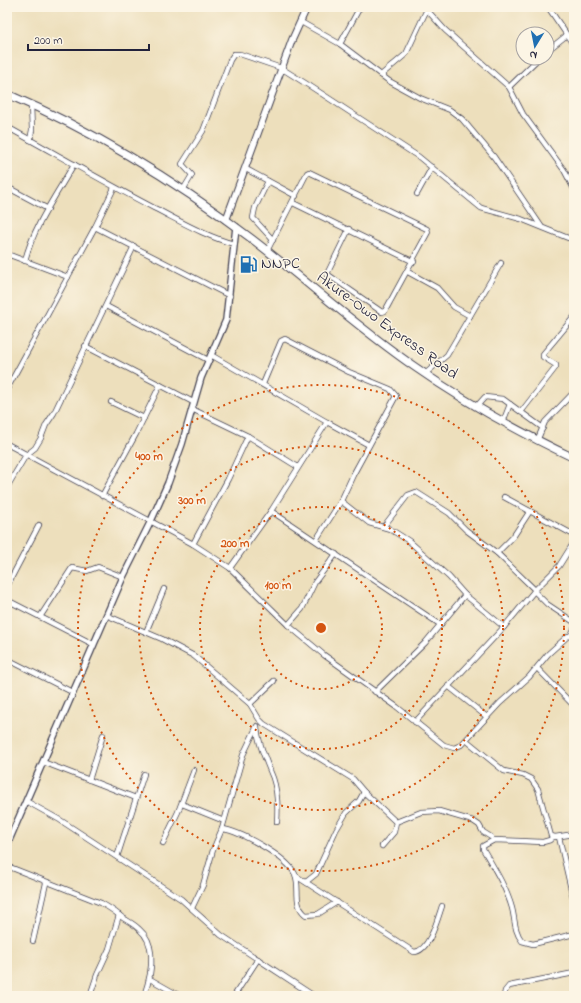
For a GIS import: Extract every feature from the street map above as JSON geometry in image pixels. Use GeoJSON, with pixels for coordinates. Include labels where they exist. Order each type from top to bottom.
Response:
{"type":"FeatureCollection","features":[{"type":"Feature","properties":{"kind":"highway","name":"Akure-Owo Express Road"},"geometry":{"type":"LineString","coordinates":[[7,94],[32,105],[117,149],[183,190],[236,227],[346,316],[425,374],[504,422],[574,458]]}},
{"type":"Feature","properties":{"kind":"main road"},"geometry":{"type":"LineString","coordinates":[[226,220],[246,169],[281,68],[307,7]]}},
{"type":"Feature","properties":{"kind":"street"},"geometry":{"type":"LineString","coordinates":[[340,44],[360,7]]}},
{"type":"Feature","properties":{"kind":"street"},"geometry":{"type":"LineString","coordinates":[[548,7],[574,46]]}},
{"type":"Feature","properties":{"kind":"street"},"geometry":{"type":"LineString","coordinates":[[381,75],[406,54],[428,8],[445,30],[509,87],[523,114],[564,170],[574,189]]}},
{"type":"Feature","properties":{"kind":"street"},"geometry":{"type":"LineString","coordinates":[[300,22],[340,44],[381,75],[409,92],[450,110],[462,119],[494,157],[542,228]]}},
{"type":"Feature","properties":{"kind":"street"},"geometry":{"type":"LineString","coordinates":[[555,45],[567,35]]}},
{"type":"Feature","properties":{"kind":"street"},"geometry":{"type":"LineString","coordinates":[[183,190],[192,176],[182,164],[203,131],[232,56],[240,54],[281,68],[375,127],[432,167],[481,208],[568,238],[574,237]]}},
{"type":"Feature","properties":{"kind":"street"},"geometry":{"type":"LineString","coordinates":[[509,87],[531,66]]}},
{"type":"Feature","properties":{"kind":"street"},"geometry":{"type":"LineString","coordinates":[[30,140],[32,130],[32,105]]}},
{"type":"Feature","properties":{"kind":"street"},"geometry":{"type":"LineString","coordinates":[[7,127],[114,188],[206,235],[234,244]]}},
{"type":"Feature","properties":{"kind":"street"},"geometry":{"type":"LineString","coordinates":[[25,261],[28,251],[48,209],[74,164]]}},
{"type":"Feature","properties":{"kind":"street"},"geometry":{"type":"LineString","coordinates":[[417,194],[432,167]]}},
{"type":"Feature","properties":{"kind":"street"},"geometry":{"type":"LineString","coordinates":[[246,169],[296,196]]}},
{"type":"Feature","properties":{"kind":"street"},"geometry":{"type":"LineString","coordinates":[[267,251],[307,173],[312,172],[426,230],[428,232],[414,262],[384,312],[328,276],[327,272],[349,229]]}},
{"type":"Feature","properties":{"kind":"street"},"geometry":{"type":"LineString","coordinates":[[268,181],[255,208],[253,218],[273,240]]}},
{"type":"Feature","properties":{"kind":"street"},"geometry":{"type":"LineString","coordinates":[[7,187],[48,209]]}},
{"type":"Feature","properties":{"kind":"street"},"geometry":{"type":"LineString","coordinates":[[7,389],[95,227],[114,188]]}},
{"type":"Feature","properties":{"kind":"street"},"geometry":{"type":"LineString","coordinates":[[292,203],[349,229],[414,262]]}},
{"type":"Feature","properties":{"kind":"street"},"geometry":{"type":"LineString","coordinates":[[95,227],[230,296]]}},
{"type":"Feature","properties":{"kind":"street"},"geometry":{"type":"LineString","coordinates":[[7,845],[74,693],[93,644],[168,483],[193,402],[209,357],[224,329],[230,296],[236,227]]}},
{"type":"Feature","properties":{"kind":"street"},"geometry":{"type":"LineString","coordinates":[[7,487],[26,454],[35,448],[41,438],[134,246]]}},
{"type":"Feature","properties":{"kind":"street"},"geometry":{"type":"LineString","coordinates":[[7,254],[68,277]]}},
{"type":"Feature","properties":{"kind":"street"},"geometry":{"type":"LineString","coordinates":[[425,374],[444,359],[501,263]]}},
{"type":"Feature","properties":{"kind":"street"},"geometry":{"type":"LineString","coordinates":[[408,272],[437,288],[454,307],[470,316]]}},
{"type":"Feature","properties":{"kind":"street"},"geometry":{"type":"LineString","coordinates":[[106,306],[263,384],[326,422],[370,444]]}},
{"type":"Feature","properties":{"kind":"street"},"geometry":{"type":"LineString","coordinates":[[521,412],[556,367],[556,365],[543,357],[543,354],[574,317]]}},
{"type":"Feature","properties":{"kind":"street"},"geometry":{"type":"LineString","coordinates":[[263,384],[281,341],[285,339],[349,372],[390,389],[395,393],[395,399],[341,501],[316,540]]}},
{"type":"Feature","properties":{"kind":"street"},"geometry":{"type":"LineString","coordinates":[[86,346],[193,402]]}},
{"type":"Feature","properties":{"kind":"street"},"geometry":{"type":"LineString","coordinates":[[102,496],[160,386]]}},
{"type":"Feature","properties":{"kind":"street"},"geometry":{"type":"LineString","coordinates":[[537,440],[552,413],[574,392]]}},
{"type":"Feature","properties":{"kind":"street"},"geometry":{"type":"LineString","coordinates":[[477,406],[482,399],[487,397],[503,399],[543,428]]}},
{"type":"Feature","properties":{"kind":"street"},"geometry":{"type":"LineString","coordinates":[[111,402],[144,418]]}},
{"type":"Feature","properties":{"kind":"street"},"geometry":{"type":"LineString","coordinates":[[504,422],[510,404]]}},
{"type":"Feature","properties":{"kind":"street"},"geometry":{"type":"LineString","coordinates":[[192,409],[248,436],[298,467]]}},
{"type":"Feature","properties":{"kind":"street"},"geometry":{"type":"LineString","coordinates":[[230,568],[271,511],[326,422]]}},
{"type":"Feature","properties":{"kind":"street"},"geometry":{"type":"LineString","coordinates":[[193,544],[228,479],[248,436]]}},
{"type":"Feature","properties":{"kind":"street"},"geometry":{"type":"LineString","coordinates":[[7,444],[193,544],[230,568],[288,625],[329,659],[376,692],[437,740],[449,747],[458,747],[466,740],[548,654],[568,636],[573,636],[574,629]]}},
{"type":"Feature","properties":{"kind":"street"},"geometry":{"type":"LineString","coordinates":[[384,526],[408,495],[416,492],[449,513],[466,530],[497,553],[535,590],[547,604],[574,622]]}},
{"type":"Feature","properties":{"kind":"street"},"geometry":{"type":"LineString","coordinates":[[504,497],[574,535]]}},
{"type":"Feature","properties":{"kind":"street"},"geometry":{"type":"LineString","coordinates":[[341,501],[369,523],[384,526],[398,533],[449,578],[464,595],[504,627]]}},
{"type":"Feature","properties":{"kind":"street"},"geometry":{"type":"LineString","coordinates":[[271,511],[441,625]]}},
{"type":"Feature","properties":{"kind":"street"},"geometry":{"type":"LineString","coordinates":[[497,553],[514,537],[530,512]]}},
{"type":"Feature","properties":{"kind":"street"},"geometry":{"type":"LineString","coordinates":[[7,586],[39,525]]}},
{"type":"Feature","properties":{"kind":"street"},"geometry":{"type":"LineString","coordinates":[[415,722],[504,627],[535,590],[559,566],[574,542]]}},
{"type":"Feature","properties":{"kind":"street"},"geometry":{"type":"LineString","coordinates":[[288,625],[302,609],[314,582],[336,554]]}},
{"type":"Feature","properties":{"kind":"street"},"geometry":{"type":"LineString","coordinates":[[40,617],[72,568],[88,571],[98,567],[123,577]]}},
{"type":"Feature","properties":{"kind":"street"},"geometry":{"type":"LineString","coordinates":[[146,632],[164,589]]}},
{"type":"Feature","properties":{"kind":"street"},"geometry":{"type":"LineString","coordinates":[[376,692],[441,625],[464,595]]}},
{"type":"Feature","properties":{"kind":"street"},"geometry":{"type":"LineString","coordinates":[[7,600],[93,644]]}},
{"type":"Feature","properties":{"kind":"street"},"geometry":{"type":"LineString","coordinates":[[106,615],[146,632],[194,656],[250,704],[259,719],[354,779],[364,792],[396,822]]}},
{"type":"Feature","properties":{"kind":"street"},"geometry":{"type":"LineString","coordinates":[[7,658],[74,693]]}},
{"type":"Feature","properties":{"kind":"street"},"geometry":{"type":"LineString","coordinates":[[536,668],[574,706]]}},
{"type":"Feature","properties":{"kind":"street"},"geometry":{"type":"LineString","coordinates":[[250,704],[274,681]]}},
{"type":"Feature","properties":{"kind":"street"},"geometry":{"type":"LineString","coordinates":[[448,686],[487,717]]}},
{"type":"Feature","properties":{"kind":"street"},"geometry":{"type":"LineString","coordinates":[[192,908],[203,885],[213,850],[222,829],[243,755],[259,719]]}},
{"type":"Feature","properties":{"kind":"street"},"geometry":{"type":"LineString","coordinates":[[257,726],[265,762],[275,785],[278,805],[277,822]]}},
{"type":"Feature","properties":{"kind":"street"},"geometry":{"type":"LineString","coordinates":[[89,780],[98,756],[103,735]]}},
{"type":"Feature","properties":{"kind":"street"},"geometry":{"type":"LineString","coordinates":[[466,740],[504,771],[524,775],[531,779],[538,789],[547,825],[553,837]]}},
{"type":"Feature","properties":{"kind":"street"},"geometry":{"type":"LineString","coordinates":[[43,762],[136,798]]}},
{"type":"Feature","properties":{"kind":"street"},"geometry":{"type":"LineString","coordinates":[[163,843],[182,804],[194,770]]}},
{"type":"Feature","properties":{"kind":"street"},"geometry":{"type":"LineString","coordinates":[[117,857],[144,774]]}},
{"type":"Feature","properties":{"kind":"street"},"geometry":{"type":"LineString","coordinates":[[306,882],[316,874],[336,830],[346,813],[359,801],[364,792]]}},
{"type":"Feature","properties":{"kind":"street"},"geometry":{"type":"LineString","coordinates":[[26,801],[117,857],[192,908],[221,935],[314,996]]}},
{"type":"Feature","properties":{"kind":"street"},"geometry":{"type":"LineString","coordinates":[[182,804],[224,821]]}},
{"type":"Feature","properties":{"kind":"street"},"geometry":{"type":"LineString","coordinates":[[396,822],[421,812],[439,811],[474,822],[483,832],[491,837]]}},
{"type":"Feature","properties":{"kind":"street"},"geometry":{"type":"LineString","coordinates":[[382,846],[394,832],[396,822]]}},
{"type":"Feature","properties":{"kind":"street"},"geometry":{"type":"LineString","coordinates":[[222,829],[232,831],[274,854],[288,864],[296,876],[414,952],[419,952],[425,946],[442,906]]}},
{"type":"Feature","properties":{"kind":"street"},"geometry":{"type":"LineString","coordinates":[[574,834],[553,837],[550,840],[543,842],[494,840],[483,846],[483,849],[494,867],[509,901],[517,933],[522,941],[533,944],[574,934]]}},
{"type":"Feature","properties":{"kind":"street"},"geometry":{"type":"LineString","coordinates":[[559,837],[574,902]]}},
{"type":"Feature","properties":{"kind":"street"},"geometry":{"type":"LineString","coordinates":[[7,866],[46,883],[101,903],[134,924],[144,935],[151,956],[150,979],[144,996]]}},
{"type":"Feature","properties":{"kind":"street"},"geometry":{"type":"LineString","coordinates":[[296,876],[297,899],[306,915],[318,914],[337,902]]}},
{"type":"Feature","properties":{"kind":"street"},"geometry":{"type":"LineString","coordinates":[[33,941],[46,883]]}},
{"type":"Feature","properties":{"kind":"street"},"geometry":{"type":"LineString","coordinates":[[90,996],[97,975],[109,949],[119,915]]}},
{"type":"Feature","properties":{"kind":"street"},"geometry":{"type":"LineString","coordinates":[[234,996],[258,959]]}},
{"type":"Feature","properties":{"kind":"street"},"geometry":{"type":"LineString","coordinates":[[504,996],[505,991],[510,986],[574,973]]}},
{"type":"Feature","properties":{"kind":"street"},"geometry":{"type":"LineString","coordinates":[[150,979],[180,996]]}},
{"type":"Feature","properties":{"kind":"place","name":"NNPC"},"geometry":{"type":"Point","coordinates":[248,264]}}]}
